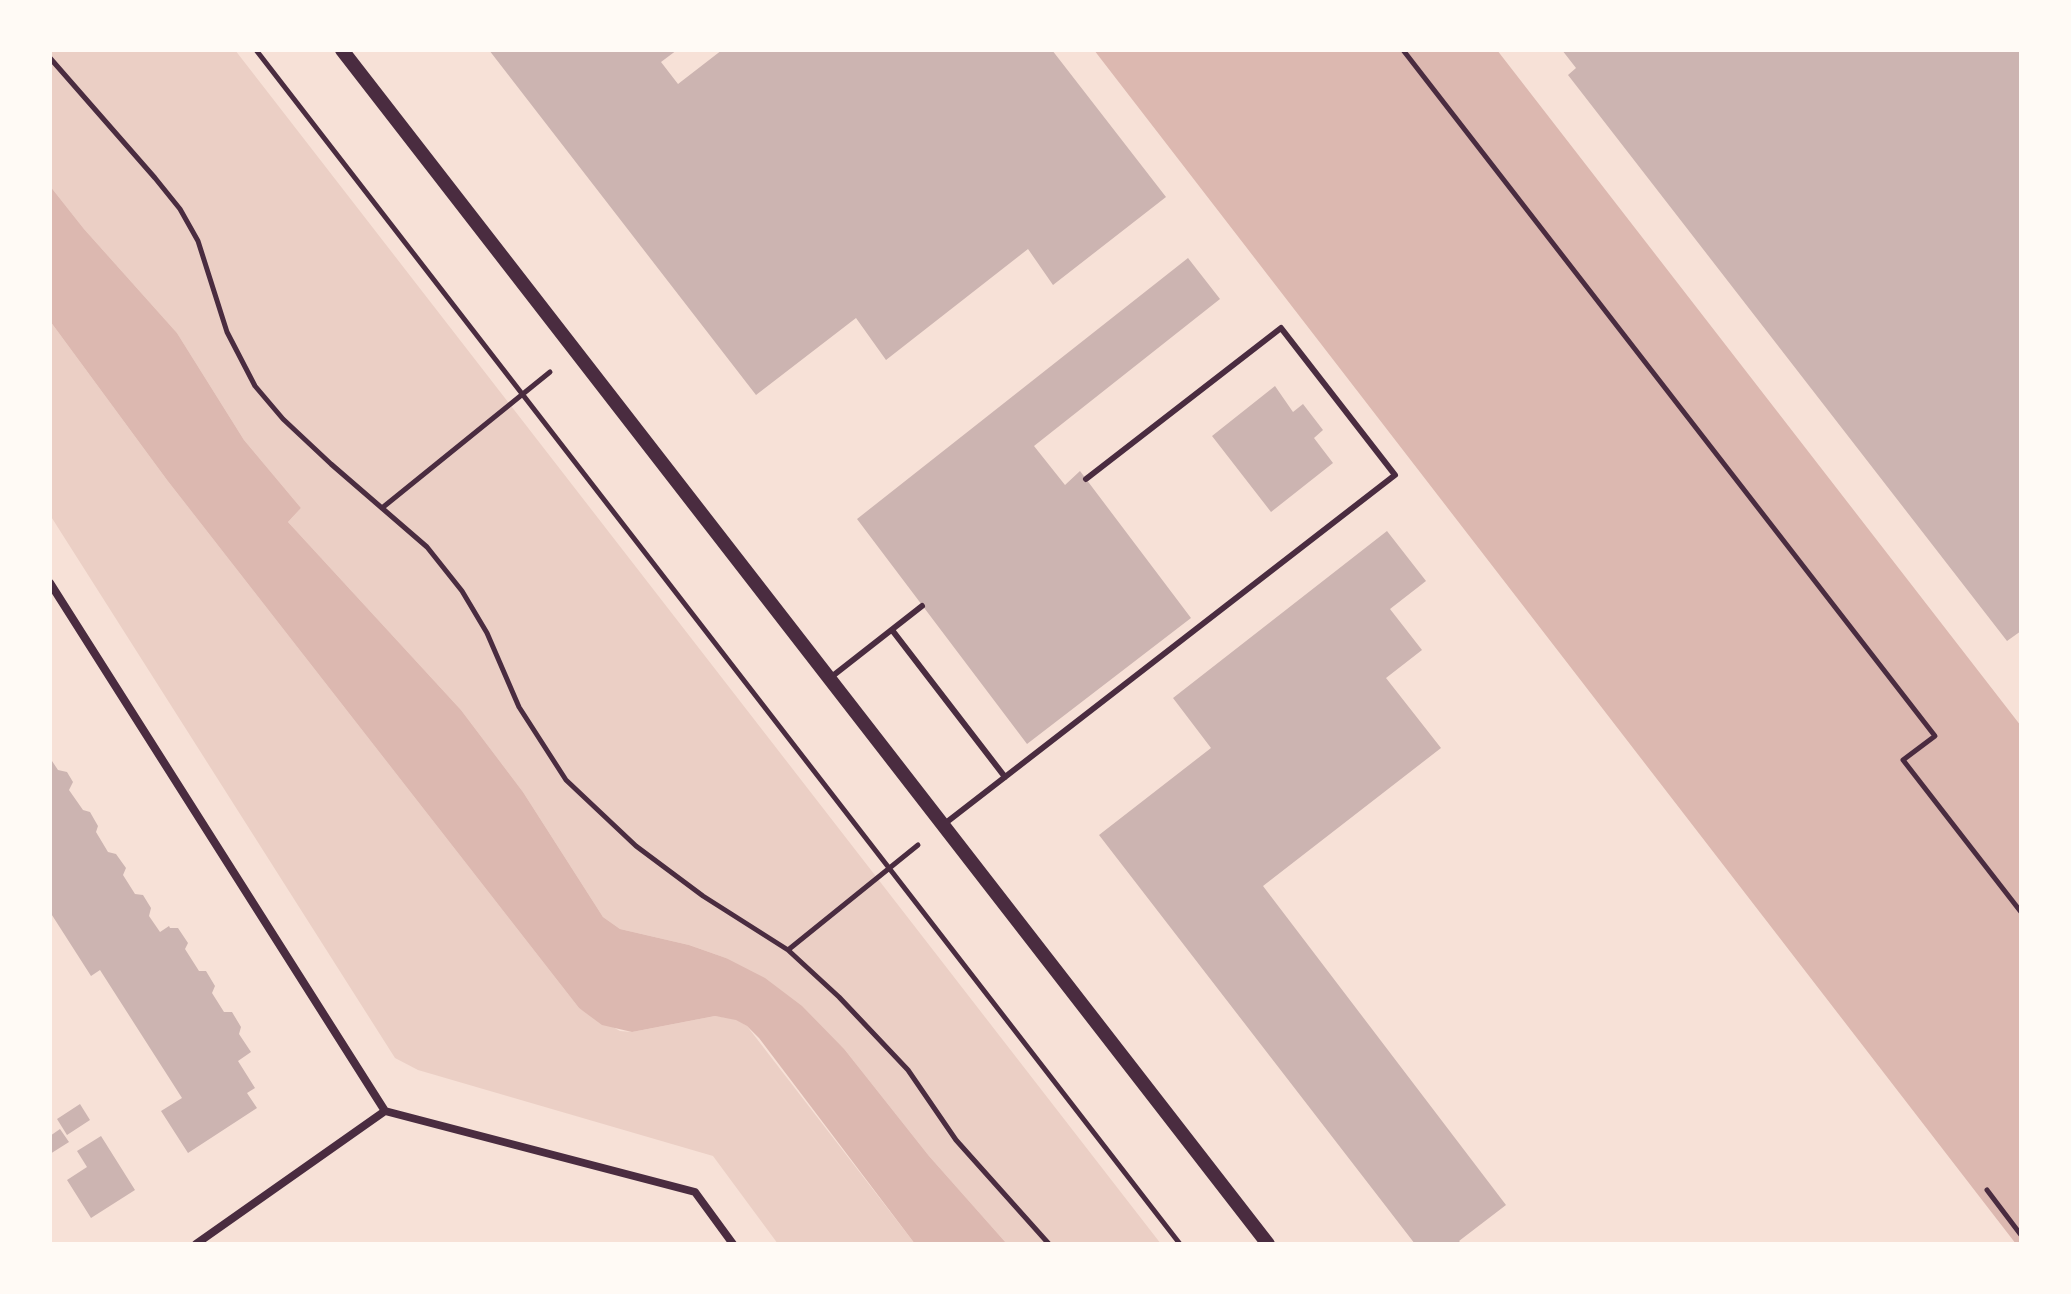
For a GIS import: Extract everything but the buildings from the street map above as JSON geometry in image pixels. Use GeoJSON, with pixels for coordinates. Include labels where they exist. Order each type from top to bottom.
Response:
{"type":"FeatureCollection","features":[{"type":"Feature","properties":{"kind":"street"},"geometry":{"type":"LineString","coordinates":[[342,50],[1268,1244]]}},
{"type":"Feature","properties":{"kind":"street"},"geometry":{"type":"LineString","coordinates":[[50,583],[385,1111],[695,1192],[733,1244]]}},
{"type":"Feature","properties":{"kind":"street"},"geometry":{"type":"LineString","coordinates":[[196,1244],[385,1111]]}},
{"type":"Feature","properties":{"kind":"lane"},"geometry":{"type":"LineString","coordinates":[[943,825],[1395,475],[1281,328],[1086,479]]}},
{"type":"Feature","properties":{"kind":"lane"},"geometry":{"type":"LineString","coordinates":[[829,679],[922,606]]}},
{"type":"Feature","properties":{"kind":"lane"},"geometry":{"type":"LineString","coordinates":[[892,630],[1005,777]]}},
{"type":"Feature","properties":{"kind":"path"},"geometry":{"type":"LineString","coordinates":[[256,50],[1180,1244]]}},
{"type":"Feature","properties":{"kind":"path"},"geometry":{"type":"LineString","coordinates":[[1403,50],[1935,736],[1903,760],[2021,912]]}},
{"type":"Feature","properties":{"kind":"path"},"geometry":{"type":"LineString","coordinates":[[50,58],[180,209],[198,241],[227,332],[255,386],[283,419],[427,547],[473,608],[514,697],[566,780],[647,854],[703,896],[788,950],[839,997],[908,1070],[956,1140],[1049,1244]]}},
{"type":"Feature","properties":{"kind":"path"},"geometry":{"type":"LineString","coordinates":[[382,508],[575,352]]}},
{"type":"Feature","properties":{"kind":"path"},"geometry":{"type":"LineString","coordinates":[[788,950],[943,825]]}},
{"type":"Feature","properties":{"kind":"path"},"geometry":{"type":"LineString","coordinates":[[1987,1190],[2021,1235]]}},
{"type":"Feature","properties":{"kind":"shaded area"},"geometry":{"type":"Polygon","coordinates":[[[50,50],[235,50],[1161,1244],[1007,1244],[929,1156],[845,1050],[726,958],[689,945],[620,929],[603,917],[523,792],[461,710],[288,522],[301,508],[244,440],[177,333],[50,186],[50,50]]]}},
{"type":"Feature","properties":{"kind":"shaded area"},"geometry":{"type":"Polygon","coordinates":[[[1094,50],[1497,50],[2021,726],[2021,1244],[2016,1244],[1094,50]]]}},
{"type":"Feature","properties":{"kind":"shaded area"},"geometry":{"type":"Polygon","coordinates":[[[50,186],[177,333],[244,440],[301,508],[288,522],[461,710],[523,792],[603,917],[620,929],[689,945],[726,958],[765,978],[802,1006],[845,1050],[929,1156],[1007,1244],[915,1244],[747,1026],[736,1020],[715,1016],[632,1032],[602,1025],[579,1008],[167,480],[50,321],[50,186]]]}},
{"type":"Feature","properties":{"kind":"shaded area"},"geometry":{"type":"Polygon","coordinates":[[[50,321],[167,480],[579,1008],[620,1031],[632,1032],[715,1016],[736,1019],[747,1026],[915,1244],[778,1244],[713,1156],[418,1070],[395,1058],[50,515],[50,321]]]}}]}
